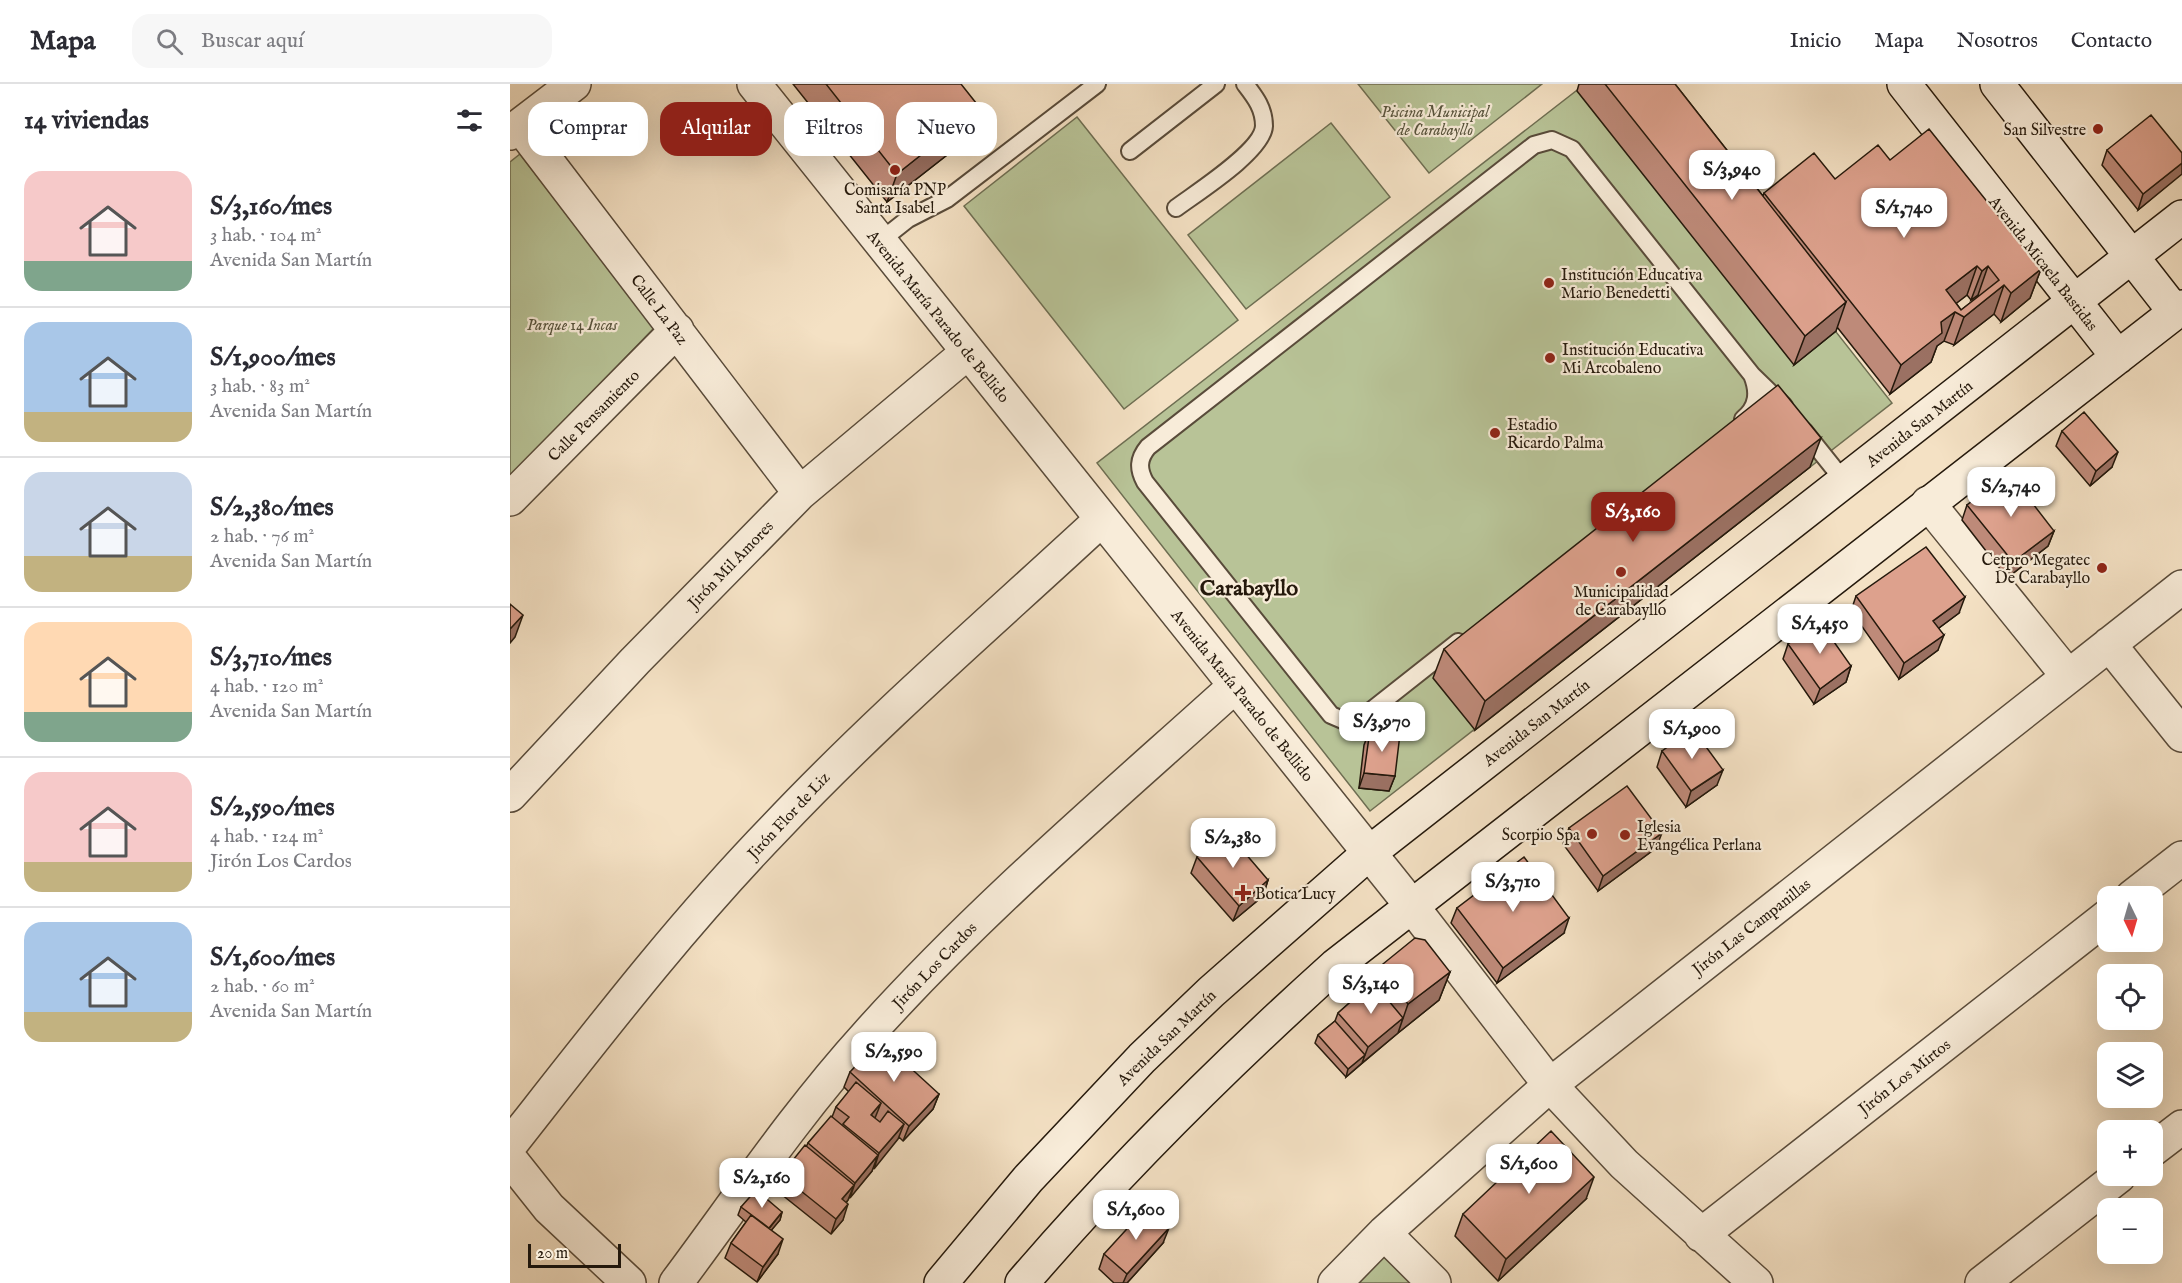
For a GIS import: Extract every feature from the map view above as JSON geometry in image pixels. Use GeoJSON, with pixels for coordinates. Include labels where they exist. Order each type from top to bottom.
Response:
{"type":"FeatureCollection","features":[{"type":"Feature","properties":{"kind":"street"},"geometry":{"type":"LineString","coordinates":[[515,129],[574,84]]}},
{"type":"Feature","properties":{"kind":"street","name":"Avenida María Parado de Bellido"},"geometry":{"type":"LineString","coordinates":[[754,84],[1411,905],[1550,1085],[1624,1164],[1752,1282]]}},
{"type":"Feature","properties":{"kind":"street","name":"Avenida Micaela Bastidas"},"geometry":{"type":"LineString","coordinates":[[1904,84],[2118,357]]}},
{"type":"Feature","properties":{"kind":"street"},"geometry":{"type":"LineString","coordinates":[[1022,1283],[1078,1217],[1194,1097],[1335,966],[2178,309],[2132,256],[1997,84]]}},
{"type":"Feature","properties":{"kind":"street","name":"Calle La Paz"},"geometry":{"type":"LineString","coordinates":[[515,129],[676,330],[800,493]]}},
{"type":"Feature","properties":{"kind":"street","name":"Avenida San Martín"},"geometry":{"type":"LineString","coordinates":[[942,1283],[1028,1179],[1142,1058],[1211,992],[1369,853],[2182,217]]}},
{"type":"Feature","properties":{"kind":"street","name":"Calle Pensamiento"},"geometry":{"type":"LineString","coordinates":[[510,499],[676,330]]}},
{"type":"Feature","properties":{"kind":"street","name":"Jirón Mil Amores"},"geometry":{"type":"LineString","coordinates":[[510,795],[635,661],[800,493],[968,352]]}},
{"type":"Feature","properties":{"kind":"street"},"geometry":{"type":"LineString","coordinates":[[1928,503],[2068,676]]}},
{"type":"Feature","properties":{"kind":"street","name":"Jirón Flor de Liz"},"geometry":{"type":"LineString","coordinates":[[510,1145],[657,958],[773,830],[842,759],[1102,519]]}},
{"type":"Feature","properties":{"kind":"street","name":"Jirón Las Campanillas"},"geometry":{"type":"LineString","coordinates":[[1335,1283],[1384,1233],[1550,1085],[2182,587]]}},
{"type":"Feature","properties":{"kind":"street"},"geometry":{"type":"LineString","coordinates":[[2109,644],[2182,735]]}},
{"type":"Feature","properties":{"kind":"street","name":"Jirón Los Cardos"},"geometry":{"type":"LineString","coordinates":[[676,1283],[780,1144],[866,1036],[971,925],[1235,686]]}},
{"type":"Feature","properties":{"kind":"street"},"geometry":{"type":"LineString","coordinates":[[2146,886],[2182,858]]}},
{"type":"Feature","properties":{"kind":"street","name":"Jirón Los Mirtos"},"geometry":{"type":"LineString","coordinates":[[1701,1235],[2097,925]]}},
{"type":"Feature","properties":{"kind":"street"},"geometry":{"type":"LineString","coordinates":[[2163,1142],[2182,1127]]}},
{"type":"Feature","properties":{"kind":"street"},"geometry":{"type":"LineString","coordinates":[[510,1159],[549,1208],[629,1283]]}},
{"type":"Feature","properties":{"kind":"street"},"geometry":{"type":"LineString","coordinates":[[1982,1283],[2106,1186]]}},
{"type":"Feature","properties":{"kind":"street"},"geometry":{"type":"LineString","coordinates":[[1384,1233],[1434,1283]]}},
{"type":"Feature","properties":{"kind":"lane"},"geometry":{"type":"LineString","coordinates":[[879,242],[908,219],[947,199],[1097,84]]}},
{"type":"Feature","properties":{"kind":"lane"},"geometry":{"type":"LineString","coordinates":[[1130,151],[1216,84]]}},
{"type":"Feature","properties":{"kind":"lane"},"geometry":{"type":"LineString","coordinates":[[1176,208],[1252,149],[1264,127],[1260,103],[1245,84]]}},
{"type":"Feature","properties":{"kind":"lane"},"geometry":{"type":"LineString","coordinates":[[1476,628],[1363,717],[1345,721],[1330,715],[1145,482],[1140,473],[1142,454],[1534,145],[1552,140],[1572,149],[1752,375],[1774,394],[1844,481]]}},
{"type":"Feature","properties":{"kind":"lane"},"geometry":{"type":"LineString","coordinates":[[1730,429],[1749,414],[1755,405],[1756,386],[1752,375]]}},
{"type":"Feature","properties":{"kind":"green space","name":"Piscina Municipal de Carabayllo"},"geometry":{"type":"Polygon","coordinates":[[[1358,84],[1542,84],[1429,173],[1358,84]]]}},
{"type":"Feature","properties":{"kind":"green space","name":"Estadio Ricardo Palma"},"geometry":{"type":"Polygon","coordinates":[[[1585,84],[1641,84],[1892,403],[1370,811],[1097,463],[1585,84]]]}},
{"type":"Feature","properties":{"kind":"green space"},"geometry":{"type":"Polygon","coordinates":[[[1077,117],[1238,320],[1124,409],[964,206],[1077,117]]]}},
{"type":"Feature","properties":{"kind":"green space"},"geometry":{"type":"Polygon","coordinates":[[[1331,123],[1390,197],[1246,309],[1188,235],[1331,123]]]}},
{"type":"Feature","properties":{"kind":"green space","name":"Parque 14 Incas"},"geometry":{"type":"Polygon","coordinates":[[[520,154],[654,328],[510,477],[510,162],[520,154]]]}},
{"type":"Feature","properties":{"kind":"green space"},"geometry":{"type":"Polygon","coordinates":[[[1383,1255],[1411,1283],[1356,1283],[1383,1255]]]}},
{"type":"Feature","properties":{"kind":"building"},"geometry":{"type":"Polygon","coordinates":[[[826,84],[961,84],[975,102],[896,102],[896,156],[920,156],[897,174],[883,156],[884,102],[840,102],[826,84]]]}},
{"type":"Feature","properties":{"kind":"building"},"geometry":{"type":"Polygon","coordinates":[[[1605,84],[1675,84],[1846,302],[1805,336],[1605,84]]]}},
{"type":"Feature","properties":{"kind":"building"},"geometry":{"type":"Polygon","coordinates":[[[2151,115],[2182,153],[2182,163],[2143,194],[2107,150],[2151,115]]]}},
{"type":"Feature","properties":{"kind":"building"},"geometry":{"type":"Polygon","coordinates":[[[1929,129],[2041,269],[2011,293],[2004,285],[1964,317],[1955,312],[1941,322],[1942,333],[1901,365],[1764,193],[1814,153],[1835,179],[1878,145],[1890,160],[1929,129]],[[1977,266],[1946,290],[1961,310],[1999,280],[1988,266],[1982,271],[1977,266]]]}},
{"type":"Feature","properties":{"kind":"building","name":"Municipalidad de Carabayllo"},"geometry":{"type":"Polygon","coordinates":[[[1778,385],[1821,438],[1485,701],[1444,649],[1778,385]]]}},
{"type":"Feature","properties":{"kind":"building"},"geometry":{"type":"Polygon","coordinates":[[[2084,412],[2118,452],[2096,471],[2062,431],[2084,412]]]}},
{"type":"Feature","properties":{"kind":"building"},"geometry":{"type":"Polygon","coordinates":[[[2009,473],[2054,531],[2013,562],[1967,505],[2009,473]]]}},
{"type":"Feature","properties":{"kind":"building"},"geometry":{"type":"Polygon","coordinates":[[[1926,547],[1965,597],[1933,621],[1944,635],[1904,663],[1856,596],[1926,547]]]}},
{"type":"Feature","properties":{"kind":"building"},"geometry":{"type":"Polygon","coordinates":[[[510,604],[523,615],[510,629],[510,604]]]}},
{"type":"Feature","properties":{"kind":"building"},"geometry":{"type":"Polygon","coordinates":[[[1820,622],[1851,666],[1820,689],[1788,644],[1820,622]]]}},
{"type":"Feature","properties":{"kind":"building"},"geometry":{"type":"Polygon","coordinates":[[[1693,729],[1723,770],[1691,791],[1662,751],[1693,729]]]}},
{"type":"Feature","properties":{"kind":"building"},"geometry":{"type":"Polygon","coordinates":[[[1370,730],[1400,734],[1395,776],[1364,773],[1370,730]]]}},
{"type":"Feature","properties":{"kind":"building"},"geometry":{"type":"Polygon","coordinates":[[[1627,786],[1662,833],[1603,876],[1569,828],[1627,786]]]}},
{"type":"Feature","properties":{"kind":"building"},"geometry":{"type":"Polygon","coordinates":[[[1227,832],[1268,880],[1239,906],[1197,857],[1227,832]]]}},
{"type":"Feature","properties":{"kind":"building"},"geometry":{"type":"Polygon","coordinates":[[[1524,857],[1569,918],[1503,968],[1457,908],[1524,857]]]}},
{"type":"Feature","properties":{"kind":"building"},"geometry":{"type":"Polygon","coordinates":[[[1415,938],[1425,940],[1450,972],[1408,1004],[1378,968],[1415,938]]]}},
{"type":"Feature","properties":{"kind":"building"},"geometry":{"type":"Polygon","coordinates":[[[1373,982],[1403,1018],[1368,1047],[1338,1013],[1373,982]]]}},
{"type":"Feature","properties":{"kind":"building"},"geometry":{"type":"Polygon","coordinates":[[[1335,1021],[1365,1055],[1348,1069],[1318,1035],[1335,1021]]]}},
{"type":"Feature","properties":{"kind":"building"},"geometry":{"type":"Polygon","coordinates":[[[880,1040],[939,1094],[909,1126],[850,1072],[880,1040]]]}},
{"type":"Feature","properties":{"kind":"building"},"geometry":{"type":"Polygon","coordinates":[[[856,1082],[881,1103],[871,1115],[880,1122],[888,1111],[904,1124],[879,1153],[843,1124],[849,1117],[836,1107],[856,1082]]]}},
{"type":"Feature","properties":{"kind":"building"},"geometry":{"type":"Polygon","coordinates":[[[831,1116],[878,1155],[855,1183],[808,1143],[831,1116]]]}},
{"type":"Feature","properties":{"kind":"building"},"geometry":{"type":"Polygon","coordinates":[[[1551,1131],[1594,1177],[1506,1259],[1463,1214],[1551,1131]]]}},
{"type":"Feature","properties":{"kind":"building"},"geometry":{"type":"Polygon","coordinates":[[[805,1145],[854,1185],[842,1199],[848,1204],[836,1219],[781,1175],[805,1145]]]}},
{"type":"Feature","properties":{"kind":"building"},"geometry":{"type":"Polygon","coordinates":[[[756,1190],[782,1212],[769,1228],[741,1207],[756,1190]]]}},
{"type":"Feature","properties":{"kind":"building"},"geometry":{"type":"Polygon","coordinates":[[[1146,1208],[1169,1228],[1127,1274],[1104,1254],[1146,1208]]]}},
{"type":"Feature","properties":{"kind":"building"},"geometry":{"type":"Polygon","coordinates":[[[751,1215],[783,1239],[763,1267],[731,1243],[751,1215]]]}},
{"type":"Feature","properties":{"kind":"place","name":"San Silvestre"},"geometry":{"type":"Point","coordinates":[2098,129]}},
{"type":"Feature","properties":{"kind":"place","name":"Comisaría PNP Santa Isabel"},"geometry":{"type":"Point","coordinates":[895,170]}},
{"type":"Feature","properties":{"kind":"place","name":"Institución Educativa Mario Benedetti"},"geometry":{"type":"Point","coordinates":[1549,283]}},
{"type":"Feature","properties":{"kind":"place","name":"Institución Educativa Mi Arcobaleno"},"geometry":{"type":"Point","coordinates":[1550,358]}},
{"type":"Feature","properties":{"kind":"place","name":"Estadio Ricardo Palma"},"geometry":{"type":"Point","coordinates":[1495,433]}},
{"type":"Feature","properties":{"kind":"place","name":"Cetpro Megatec De Carabayllo"},"geometry":{"type":"Point","coordinates":[2102,568]}},
{"type":"Feature","properties":{"kind":"place","name":"Municipalidad de Carabayllo"},"geometry":{"type":"Point","coordinates":[1621,572]}},
{"type":"Feature","properties":{"kind":"place","name":"Scorpio Spa"},"geometry":{"type":"Point","coordinates":[1592,834]}},
{"type":"Feature","properties":{"kind":"place","name":"Iglesia Evangélica Perlana"},"geometry":{"type":"Point","coordinates":[1625,835]}},
{"type":"Feature","properties":{"kind":"place","name":"Botica Lucy"},"geometry":{"type":"Point","coordinates":[1243,893]}},
{"type":"Feature","properties":{"kind":"district","name":"Carabayllo"},"geometry":{"type":"Point","coordinates":[1249,587]}}]}
